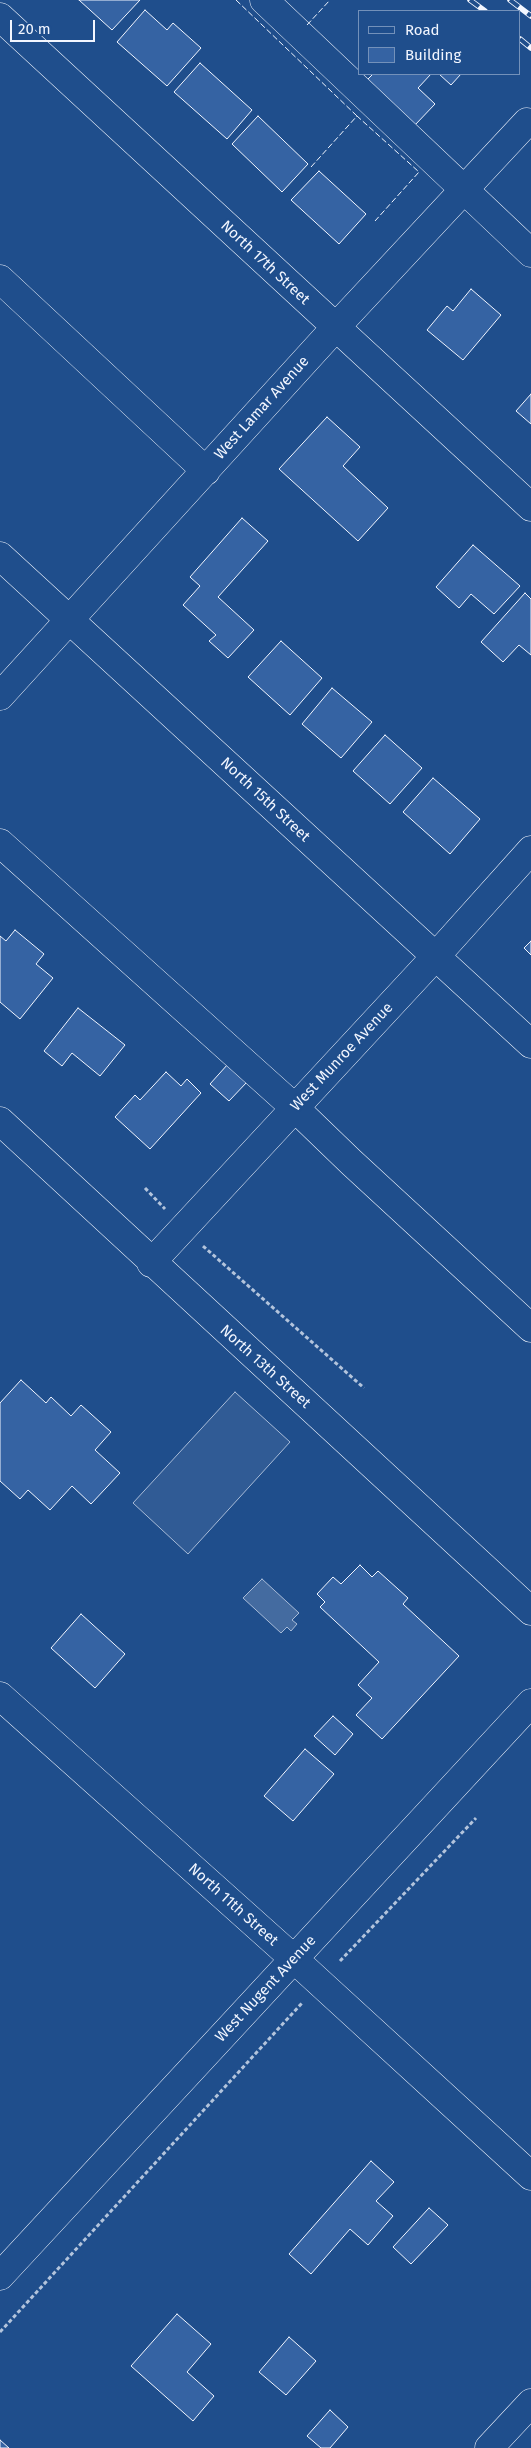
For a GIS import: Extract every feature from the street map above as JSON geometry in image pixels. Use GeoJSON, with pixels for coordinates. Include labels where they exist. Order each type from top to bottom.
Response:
{"type":"FeatureCollection","features":[{"type":"Feature","properties":{"kind":"street"},"geometry":{"type":"LineString","coordinates":[[264,0],[531,253]]}},
{"type":"Feature","properties":{"kind":"street","name":"North 17th Street"},"geometry":{"type":"LineString","coordinates":[[0,17],[531,507]]}},
{"type":"Feature","properties":{"kind":"street","name":"West Lamar Avenue"},"geometry":{"type":"LineString","coordinates":[[0,696],[335,328],[527,122]]}},
{"type":"Feature","properties":{"kind":"street"},"geometry":{"type":"LineString","coordinates":[[0,279],[206,471]]}},
{"type":"Feature","properties":{"kind":"street","name":"North 15th Street"},"geometry":{"type":"LineString","coordinates":[[0,556],[531,1044]]}},
{"type":"Feature","properties":{"kind":"street"},"geometry":{"type":"LineString","coordinates":[[0,843],[295,1108],[531,1328]]}},
{"type":"Feature","properties":{"kind":"street","name":"West Munroe Avenue"},"geometry":{"type":"LineString","coordinates":[[151,1263],[435,957],[531,850]]}},
{"type":"Feature","properties":{"kind":"street","name":"North 13th Street"},"geometry":{"type":"LineString","coordinates":[[0,1121],[151,1263],[531,1610]]}},
{"type":"Feature","properties":{"kind":"street","name":"North 11th Street"},"geometry":{"type":"LineString","coordinates":[[0,1696],[294,1959],[531,2176]]}},
{"type":"Feature","properties":{"kind":"street","name":"West Nugent Avenue"},"geometry":{"type":"LineString","coordinates":[[4,2265],[294,1959],[531,1703]]}},
{"type":"Feature","properties":{"kind":"street"},"geometry":{"type":"LineString","coordinates":[[489,2448],[531,2403]]}},
{"type":"Feature","properties":{"kind":"path"},"geometry":{"type":"LineString","coordinates":[[145,1188],[167,1211]]}},
{"type":"Feature","properties":{"kind":"path"},"geometry":{"type":"LineString","coordinates":[[197,1242],[364,1388]]}},
{"type":"Feature","properties":{"kind":"path"},"geometry":{"type":"LineString","coordinates":[[340,1962],[476,1818]]}},
{"type":"Feature","properties":{"kind":"path"},"geometry":{"type":"LineString","coordinates":[[0,2332],[308,1998]]}},
{"type":"Feature","properties":{"kind":"shaded area"},"geometry":{"type":"Polygon","coordinates":[[[235,1392],[290,1442],[188,1554],[133,1503],[235,1392]]]}},
{"type":"Feature","properties":{"kind":"shaded area"},"geometry":{"type":"Polygon","coordinates":[[[262,1579],[299,1613],[292,1620],[297,1624],[291,1631],[287,1627],[281,1633],[243,1598],[262,1579]]]}},
{"type":"Feature","properties":{"kind":"building"},"geometry":{"type":"Polygon","coordinates":[[[79,0],[140,0],[112,30],[79,0]]]}},
{"type":"Feature","properties":{"kind":"building"},"geometry":{"type":"Polygon","coordinates":[[[145,10],[167,30],[173,23],[201,48],[167,86],[117,42],[145,10]]]}},
{"type":"Feature","properties":{"kind":"building"},"geometry":{"type":"Polygon","coordinates":[[[200,63],[252,110],[227,139],[174,92],[200,63]]]}},
{"type":"Feature","properties":{"kind":"building"},"geometry":{"type":"Polygon","coordinates":[[[372,75],[430,75],[418,88],[435,104],[415,125],[367,80],[372,75]]]}},
{"type":"Feature","properties":{"kind":"building"},"geometry":{"type":"Polygon","coordinates":[[[440,75],[460,75],[451,85],[440,75]]]}},
{"type":"Feature","properties":{"kind":"building"},"geometry":{"type":"Polygon","coordinates":[[[258,116],[308,164],[282,192],[232,144],[258,116]]]}},
{"type":"Feature","properties":{"kind":"building"},"geometry":{"type":"Polygon","coordinates":[[[319,171],[366,214],[339,244],[291,200],[319,171]]]}},
{"type":"Feature","properties":{"kind":"building"},"geometry":{"type":"Polygon","coordinates":[[[471,289],[501,315],[463,360],[427,330],[447,306],[453,311],[471,289]]]}},
{"type":"Feature","properties":{"kind":"building"},"geometry":{"type":"Polygon","coordinates":[[[531,394],[531,424],[516,411],[531,394]]]}},
{"type":"Feature","properties":{"kind":"building"},"geometry":{"type":"Polygon","coordinates":[[[327,417],[360,447],[343,466],[388,508],[358,541],[279,469],[327,417]]]}},
{"type":"Feature","properties":{"kind":"building"},"geometry":{"type":"Polygon","coordinates":[[[242,518],[268,541],[218,597],[254,630],[228,658],[209,641],[216,635],[183,605],[200,586],[190,577],[242,518]]]}},
{"type":"Feature","properties":{"kind":"building"},"geometry":{"type":"Polygon","coordinates":[[[473,545],[520,586],[494,614],[471,594],[459,608],[436,587],[473,545]]]}},
{"type":"Feature","properties":{"kind":"building"},"geometry":{"type":"Polygon","coordinates":[[[525,593],[531,599],[531,655],[519,645],[503,662],[481,642],[525,593]]]}},
{"type":"Feature","properties":{"kind":"building"},"geometry":{"type":"Polygon","coordinates":[[[281,641],[322,678],[290,715],[248,677],[281,641]]]}},
{"type":"Feature","properties":{"kind":"building"},"geometry":{"type":"Polygon","coordinates":[[[332,688],[372,722],[341,758],[302,724],[332,688]]]}},
{"type":"Feature","properties":{"kind":"building"},"geometry":{"type":"Polygon","coordinates":[[[385,735],[422,768],[390,804],[353,771],[385,735]]]}},
{"type":"Feature","properties":{"kind":"building"},"geometry":{"type":"Polygon","coordinates":[[[433,778],[480,819],[450,854],[403,812],[433,778]]]}},
{"type":"Feature","properties":{"kind":"building"},"geometry":{"type":"Polygon","coordinates":[[[15,930],[44,954],[36,964],[53,978],[20,1019],[0,1002],[0,936],[6,941],[15,930]]]}},
{"type":"Feature","properties":{"kind":"building"},"geometry":{"type":"Polygon","coordinates":[[[531,941],[531,955],[524,948],[531,941]]]}},
{"type":"Feature","properties":{"kind":"building"},"geometry":{"type":"Polygon","coordinates":[[[78,1008],[125,1045],[100,1076],[72,1053],[62,1066],[44,1051],[78,1008]]]}},
{"type":"Feature","properties":{"kind":"building"},"geometry":{"type":"Polygon","coordinates":[[[228,1064],[247,1082],[229,1101],[210,1084],[228,1064]]]}},
{"type":"Feature","properties":{"kind":"building"},"geometry":{"type":"Polygon","coordinates":[[[166,1072],[181,1086],[187,1079],[201,1093],[150,1149],[115,1117],[135,1095],[140,1100],[166,1072]]]}},
{"type":"Feature","properties":{"kind":"building"},"geometry":{"type":"Polygon","coordinates":[[[21,1380],[46,1403],[51,1397],[71,1416],[81,1405],[111,1432],[95,1450],[120,1473],[91,1504],[72,1486],[50,1510],[28,1490],[20,1499],[0,1481],[0,1403],[21,1380]]]}},
{"type":"Feature","properties":{"kind":"building"},"geometry":{"type":"Polygon","coordinates":[[[360,1565],[372,1577],[378,1571],[408,1598],[403,1604],[459,1656],[382,1739],[356,1715],[372,1698],[358,1685],[379,1662],[320,1607],[325,1602],[317,1594],[333,1577],[341,1584],[360,1565]]]}},
{"type":"Feature","properties":{"kind":"building"},"geometry":{"type":"Polygon","coordinates":[[[81,1614],[125,1654],[95,1688],[51,1648],[81,1614]]]}},
{"type":"Feature","properties":{"kind":"building"},"geometry":{"type":"Polygon","coordinates":[[[333,1716],[353,1734],[335,1755],[314,1736],[333,1716]]]}},
{"type":"Feature","properties":{"kind":"building"},"geometry":{"type":"Polygon","coordinates":[[[305,1749],[334,1774],[293,1821],[264,1796],[305,1749]]]}},
{"type":"Feature","properties":{"kind":"building"},"geometry":{"type":"Polygon","coordinates":[[[371,2161],[394,2182],[376,2201],[393,2216],[368,2245],[350,2229],[311,2274],[289,2254],[371,2161]]]}},
{"type":"Feature","properties":{"kind":"building"},"geometry":{"type":"Polygon","coordinates":[[[429,2208],[448,2225],[411,2264],[393,2247],[429,2208]]]}},
{"type":"Feature","properties":{"kind":"building"},"geometry":{"type":"Polygon","coordinates":[[[177,2314],[211,2344],[187,2372],[214,2396],[193,2421],[131,2366],[177,2314]]]}},
{"type":"Feature","properties":{"kind":"building"},"geometry":{"type":"Polygon","coordinates":[[[289,2337],[316,2361],[286,2395],[259,2372],[289,2337]]]}},
{"type":"Feature","properties":{"kind":"building"},"geometry":{"type":"Polygon","coordinates":[[[330,2410],[348,2427],[330,2448],[321,2448],[307,2436],[330,2410]]]}},
{"type":"Feature","properties":{"kind":"building"},"geometry":{"type":"Polygon","coordinates":[[[0,2440],[9,2448],[0,2448],[0,2440]]]}},
{"type":"Feature","properties":{"kind":"railway"},"geometry":{"type":"LineString","coordinates":[[470,0],[484,10]]}},
{"type":"Feature","properties":{"kind":"railway"},"geometry":{"type":"LineString","coordinates":[[510,0],[531,16]]}},
{"type":"Feature","properties":{"kind":"railway"},"geometry":{"type":"LineString","coordinates":[[521,40],[531,48]]}},
{"type":"Feature","properties":{"kind":"fence"},"geometry":{"type":"LineString","coordinates":[[236,0],[357,116]]}},
{"type":"Feature","properties":{"kind":"fence"},"geometry":{"type":"LineString","coordinates":[[307,25],[330,0]]}},
{"type":"Feature","properties":{"kind":"fence"},"geometry":{"type":"LineString","coordinates":[[311,167],[357,116],[419,172],[375,221]]}}]}
